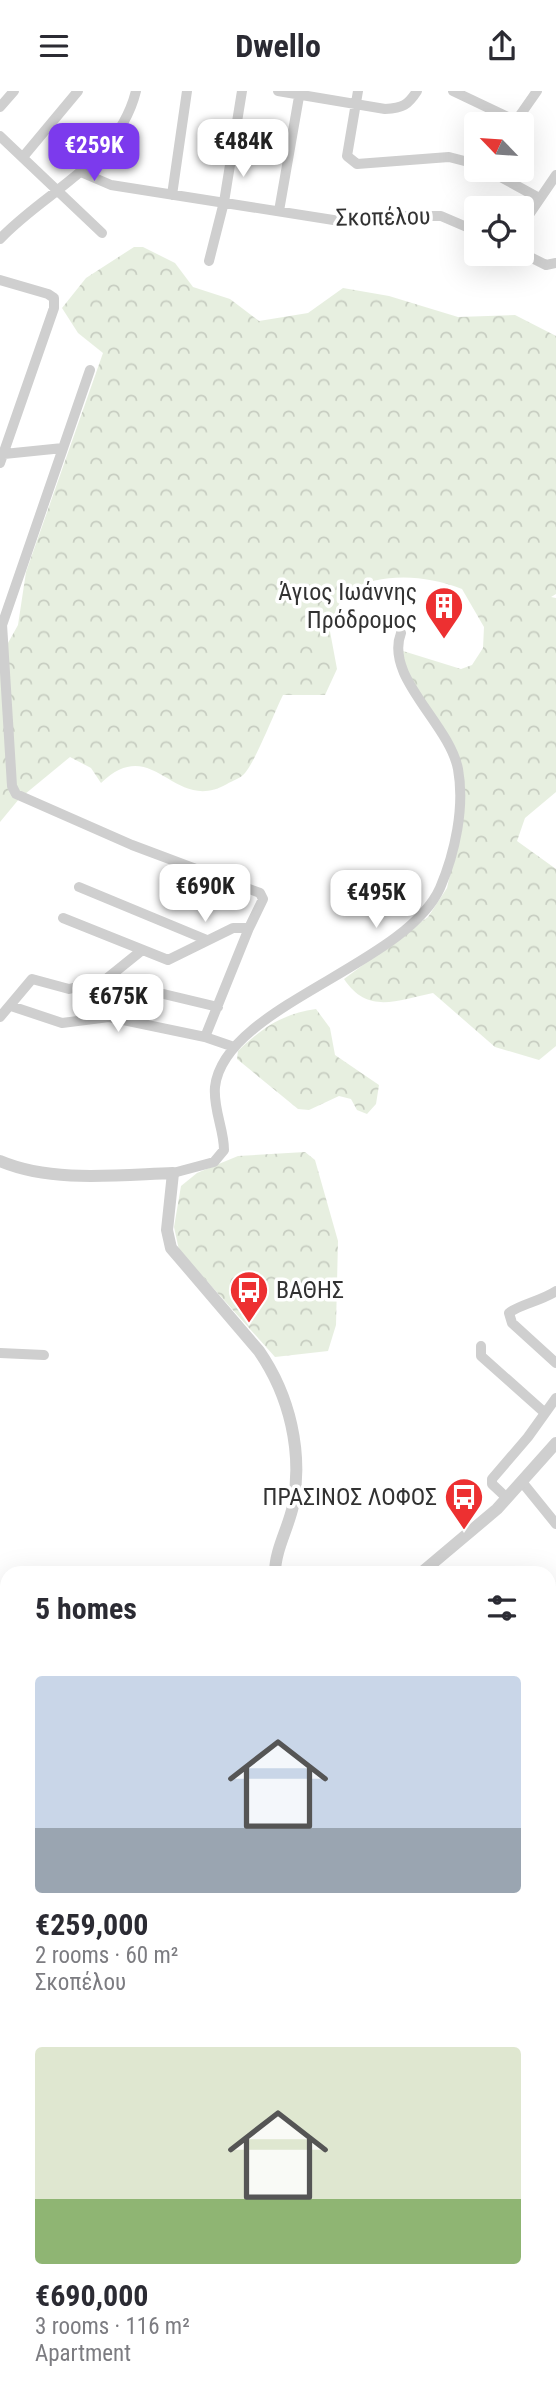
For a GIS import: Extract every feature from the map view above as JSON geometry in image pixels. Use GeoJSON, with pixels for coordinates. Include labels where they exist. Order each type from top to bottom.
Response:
{"type":"FeatureCollection","features":[{"type":"Feature","properties":{"kind":"street"},"geometry":{"type":"LineString","coordinates":[[0,107],[14,91]]}},
{"type":"Feature","properties":{"kind":"street"},"geometry":{"type":"LineString","coordinates":[[23,157],[78,91]]}},
{"type":"Feature","properties":{"kind":"street"},"geometry":{"type":"LineString","coordinates":[[0,239],[83,173],[127,118],[136,91]]}},
{"type":"Feature","properties":{"kind":"street"},"geometry":{"type":"LineString","coordinates":[[172,195],[187,91]]}},
{"type":"Feature","properties":{"kind":"street"},"geometry":{"type":"LineString","coordinates":[[209,261],[224,202],[242,91]]}},
{"type":"Feature","properties":{"kind":"street"},"geometry":{"type":"LineString","coordinates":[[278,91],[356,105],[400,109],[411,104],[416,91]]}},
{"type":"Feature","properties":{"kind":"street"},"geometry":{"type":"LineString","coordinates":[[358,91],[347,156],[351,161],[357,164],[449,157],[464,161]]}},
{"type":"Feature","properties":{"kind":"street"},"geometry":{"type":"LineString","coordinates":[[453,91],[474,95],[516,121],[537,91]]}},
{"type":"Feature","properties":{"kind":"street"},"geometry":{"type":"LineString","coordinates":[[279,211],[300,93]]}},
{"type":"Feature","properties":{"kind":"street"},"geometry":{"type":"LineString","coordinates":[[0,135],[102,233]]}},
{"type":"Feature","properties":{"kind":"street","name":"Σκοπέλου"},"geometry":{"type":"LineString","coordinates":[[83,173],[104,183],[346,222],[395,216],[441,216],[464,226]]}},
{"type":"Feature","properties":{"kind":"street"},"geometry":{"type":"LineString","coordinates":[[534,206],[556,176]]}},
{"type":"Feature","properties":{"kind":"street"},"geometry":{"type":"LineString","coordinates":[[510,182],[539,198]]}},
{"type":"Feature","properties":{"kind":"street"},"geometry":{"type":"LineString","coordinates":[[534,259],[546,265],[556,263]]}},
{"type":"Feature","properties":{"kind":"street"},"geometry":{"type":"LineString","coordinates":[[0,280],[54,298],[54,308],[2,459],[63,448]]}},
{"type":"Feature","properties":{"kind":"street"},"geometry":{"type":"LineString","coordinates":[[90,370],[1,628],[12,786],[16,794],[132,845],[260,893],[263,899],[205,1037]]}},
{"type":"Feature","properties":{"kind":"street"},"geometry":{"type":"LineString","coordinates":[[0,1161],[31,1171],[67,1174],[173,1173],[214,1161],[223,1150],[215,1086],[234,1047],[262,1023],[400,932],[427,909],[440,888],[460,815],[458,768],[441,728],[400,668],[397,643],[401,632]]}},
{"type":"Feature","properties":{"kind":"street"},"geometry":{"type":"LineString","coordinates":[[79,887],[207,940]]}},
{"type":"Feature","properties":{"kind":"street"},"geometry":{"type":"LineString","coordinates":[[63,918],[168,960],[233,927],[249,928]]}},
{"type":"Feature","properties":{"kind":"street"},"geometry":{"type":"LineString","coordinates":[[0,1017],[32,979],[69,989],[105,980],[141,951]]}},
{"type":"Feature","properties":{"kind":"street"},"geometry":{"type":"LineString","coordinates":[[105,980],[218,1007]]}},
{"type":"Feature","properties":{"kind":"street"},"geometry":{"type":"LineString","coordinates":[[10,1006],[62,1023],[109,1017],[205,1037],[234,1047]]}},
{"type":"Feature","properties":{"kind":"street"},"geometry":{"type":"LineString","coordinates":[[173,1173],[167,1230],[171,1248],[259,1351],[271,1369],[289,1410],[295,1459],[293,1503],[277,1566]]}},
{"type":"Feature","properties":{"kind":"street"},"geometry":{"type":"LineString","coordinates":[[556,1291],[540,1302],[517,1307],[509,1313],[512,1323],[556,1363]]}},
{"type":"Feature","properties":{"kind":"street"},"geometry":{"type":"LineString","coordinates":[[481,1346],[481,1356],[545,1413]]}},
{"type":"Feature","properties":{"kind":"street"},"geometry":{"type":"LineString","coordinates":[[0,1353],[44,1355]]}},
{"type":"Feature","properties":{"kind":"street"},"geometry":{"type":"LineString","coordinates":[[507,1499],[492,1484],[492,1479],[556,1398]]}},
{"type":"Feature","properties":{"kind":"street"},"geometry":{"type":"LineString","coordinates":[[429,1566],[507,1499],[556,1443]]}},
{"type":"Feature","properties":{"kind":"street"},"geometry":{"type":"LineString","coordinates":[[522,1482],[556,1524]]}},
{"type":"Feature","properties":{"kind":"green space"},"geometry":{"type":"Polygon","coordinates":[[[134,247],[143,247],[175,263],[193,287],[230,299],[259,321],[308,313],[343,288],[389,296],[458,317],[515,315],[556,336],[556,594],[551,597],[556,598],[556,792],[525,818],[517,841],[556,869],[556,1046],[539,1060],[495,1047],[433,993],[395,1001],[373,1001],[353,990],[344,979],[428,917],[447,888],[458,838],[455,754],[398,661],[403,651],[461,669],[472,665],[483,648],[484,627],[462,589],[432,580],[403,578],[374,581],[345,591],[329,626],[337,669],[325,695],[283,695],[249,767],[245,773],[227,784],[208,791],[192,790],[150,769],[135,766],[119,770],[101,783],[91,768],[70,757],[19,799],[0,822],[0,648],[8,643],[18,625],[26,572],[103,353],[78,333],[62,308],[86,278],[134,247]]]}},
{"type":"Feature","properties":{"kind":"green space"},"geometry":{"type":"Polygon","coordinates":[[[316,1009],[330,1028],[335,1055],[379,1085],[376,1104],[367,1114],[357,1110],[351,1099],[339,1096],[309,1110],[298,1109],[237,1059],[238,1051],[264,1029],[293,1014],[316,1009]]]}},
{"type":"Feature","properties":{"kind":"green space"},"geometry":{"type":"Polygon","coordinates":[[[305,1152],[315,1160],[338,1241],[336,1325],[328,1351],[275,1357],[179,1250],[174,1227],[181,1186],[197,1173],[238,1156],[305,1152]]]}},
{"type":"Feature","properties":{"kind":"place","name":"Άγιος Ιωάννης Πρόδρομος"},"geometry":{"type":"Point","coordinates":[444,640]}},
{"type":"Feature","properties":{"kind":"place","name":"ΒΑΘΗΣ"},"geometry":{"type":"Point","coordinates":[249,1324]}},
{"type":"Feature","properties":{"kind":"place","name":"ΠΡΑΣΙΝΟΣ ΛΟΦΟΣ"},"geometry":{"type":"Point","coordinates":[464,1531]}}]}
